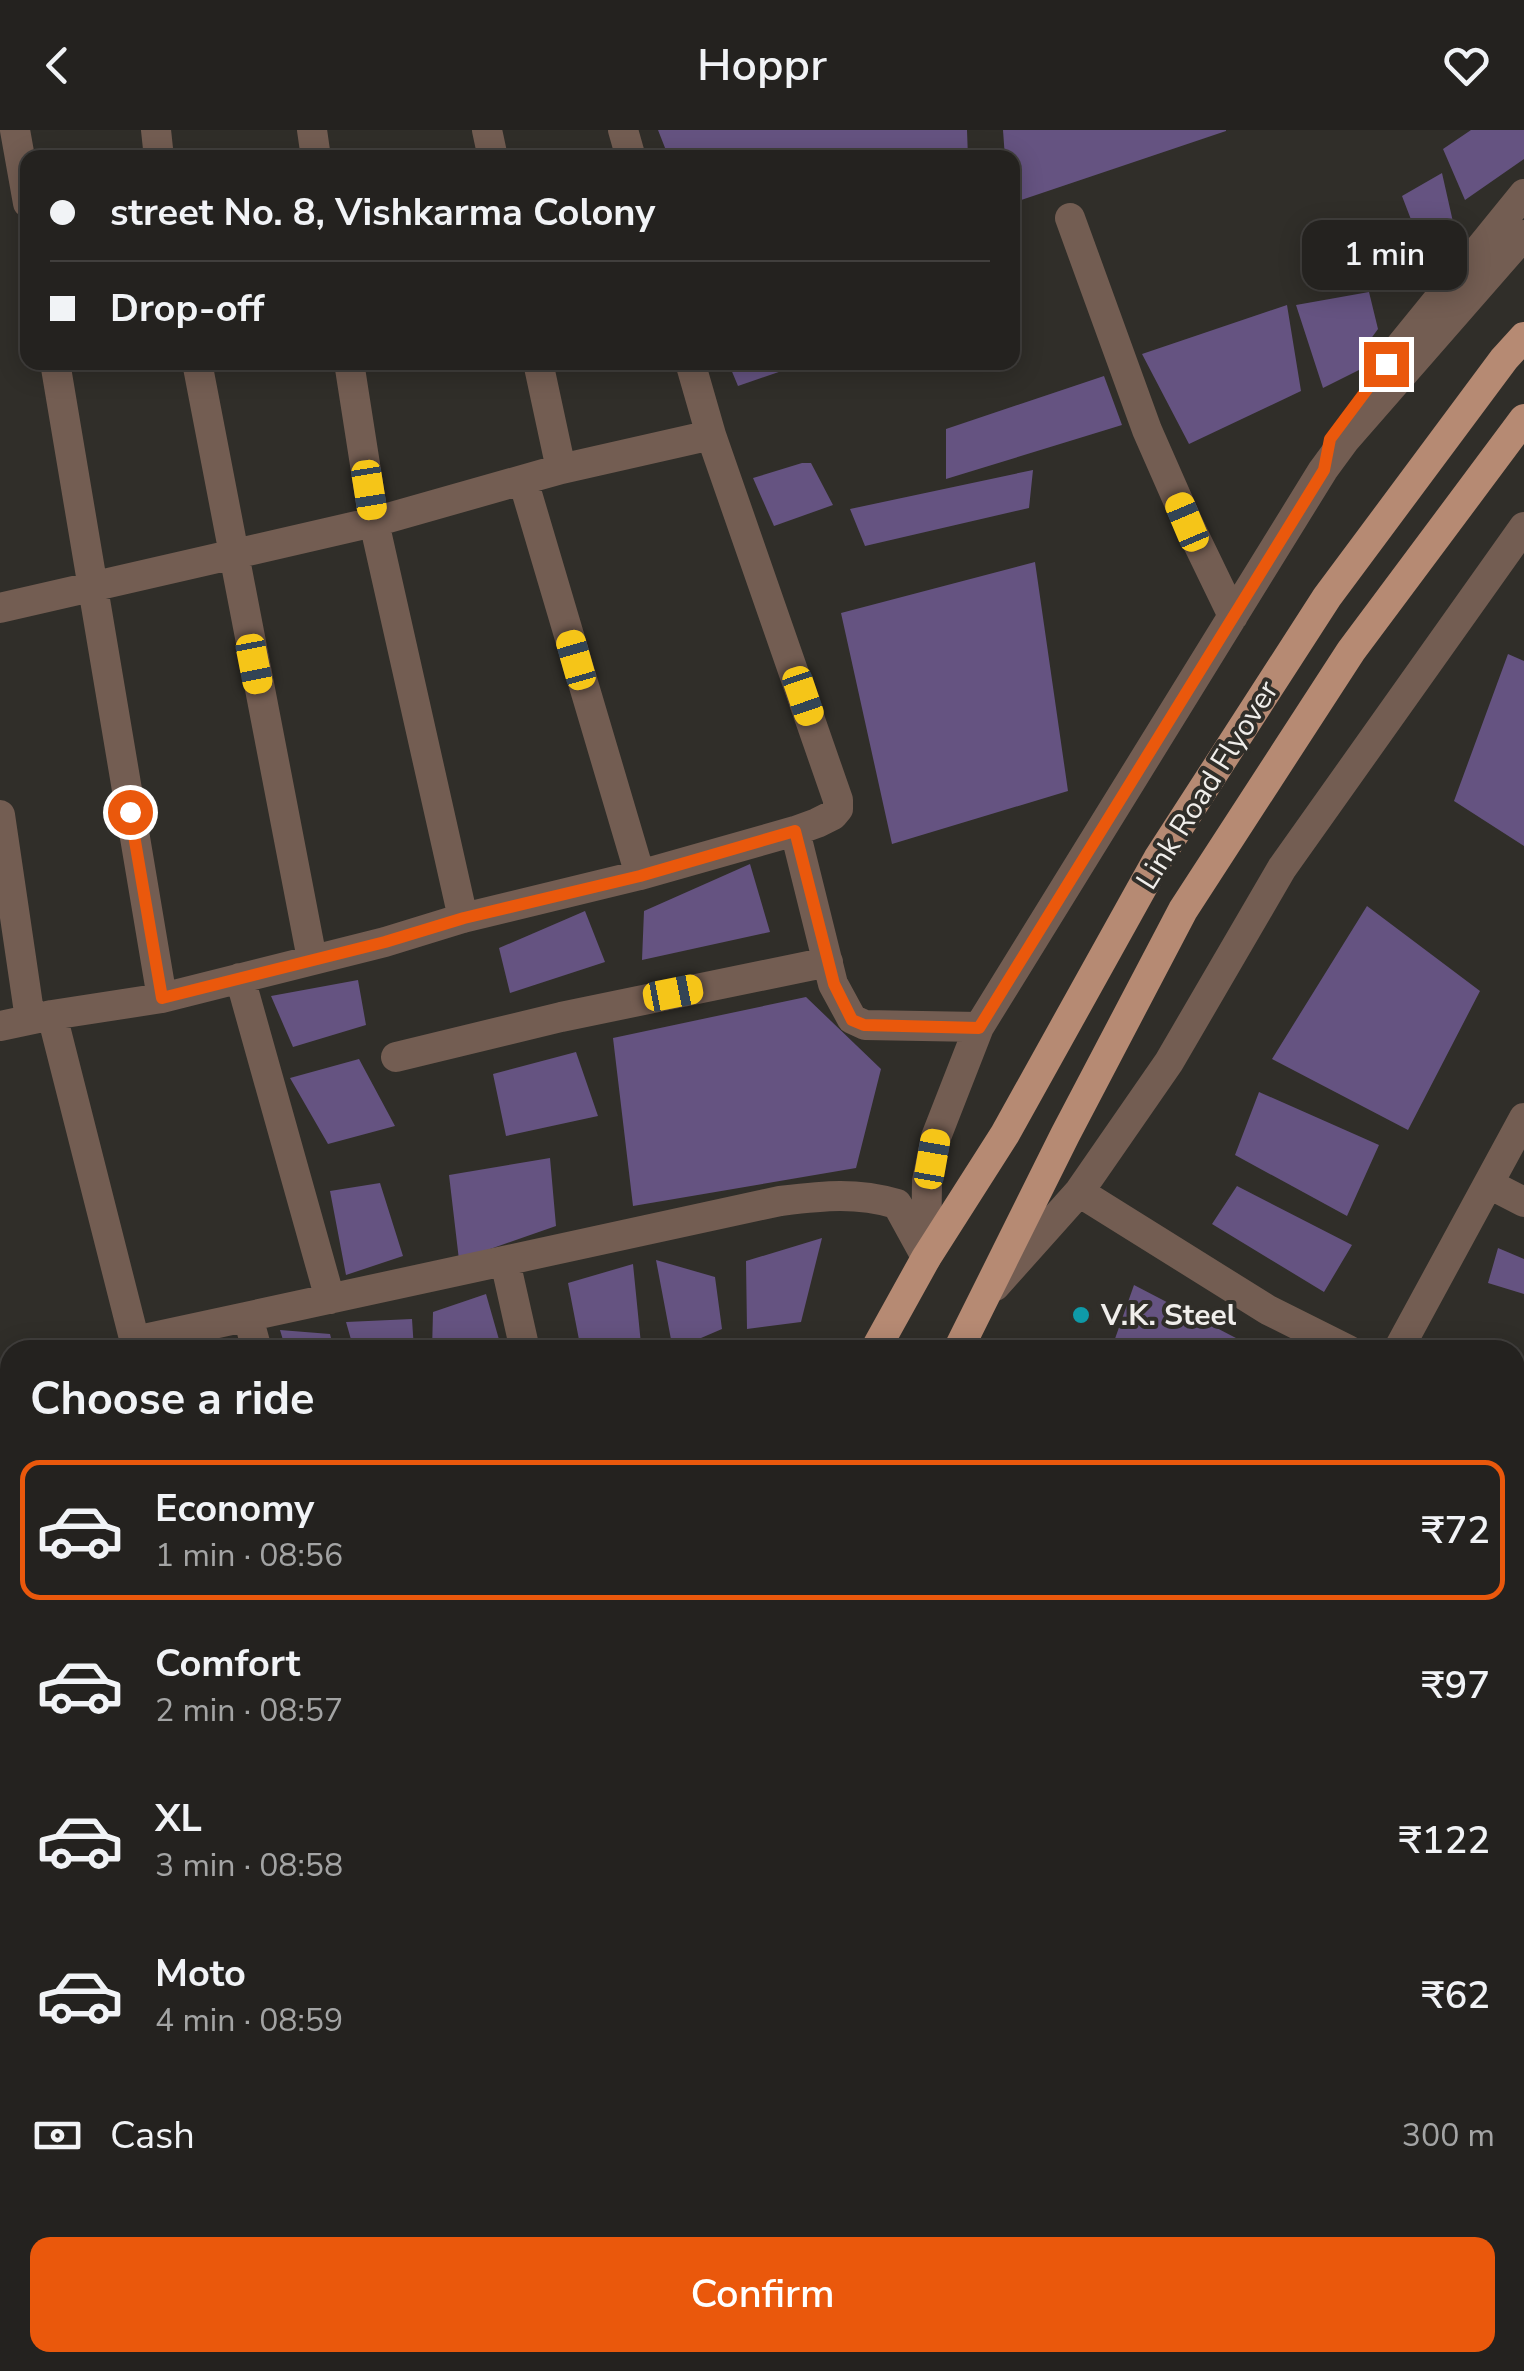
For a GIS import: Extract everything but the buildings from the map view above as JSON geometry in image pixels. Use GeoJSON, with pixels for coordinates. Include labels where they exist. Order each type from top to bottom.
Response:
{"type":"FeatureCollection","features":[{"type":"Feature","properties":{"kind":"main road","name":"Link Road Flyover"},"geometry":{"type":"LineString","coordinates":[[881,1340],[926,1258],[1005,1134],[1158,860],[1316,614],[1524,336]]}},
{"type":"Feature","properties":{"kind":"main road","name":"Link Road Flyover"},"geometry":{"type":"LineString","coordinates":[[963,1340],[1183,910],[1351,651],[1524,420]]}},
{"type":"Feature","properties":{"kind":"street"},"geometry":{"type":"LineString","coordinates":[[15,130],[20,158]]}},
{"type":"Feature","properties":{"kind":"street"},"geometry":{"type":"LineString","coordinates":[[1324,470],[1330,439],[1524,194]]}},
{"type":"Feature","properties":{"kind":"street"},"geometry":{"type":"LineString","coordinates":[[1070,218],[1147,430],[1233,616]]}},
{"type":"Feature","properties":{"kind":"street"},"geometry":{"type":"LineString","coordinates":[[926,1258],[927,1181],[936,1137],[979,1028],[1324,470],[1524,236]]}},
{"type":"Feature","properties":{"kind":"street"},"geometry":{"type":"LineString","coordinates":[[55,370],[162,998]]}},
{"type":"Feature","properties":{"kind":"street"},"geometry":{"type":"LineString","coordinates":[[198,370],[312,960]]}},
{"type":"Feature","properties":{"kind":"street"},"geometry":{"type":"LineString","coordinates":[[350,370],[374,522],[464,918]]}},
{"type":"Feature","properties":{"kind":"street"},"geometry":{"type":"LineString","coordinates":[[540,370],[561,470]]}},
{"type":"Feature","properties":{"kind":"street"},"geometry":{"type":"LineString","coordinates":[[27,1020],[162,998],[385,942],[464,918],[640,876],[795,831],[833,815],[838,800],[711,435],[692,370]]}},
{"type":"Feature","properties":{"kind":"street"},"geometry":{"type":"LineString","coordinates":[[0,608],[374,522],[561,470],[711,435]]}},
{"type":"Feature","properties":{"kind":"street"},"geometry":{"type":"LineString","coordinates":[[523,480],[640,876]]}},
{"type":"Feature","properties":{"kind":"street"},"geometry":{"type":"LineString","coordinates":[[988,1293],[1078,1192],[1169,1062],[1282,868],[1524,527]]}},
{"type":"Feature","properties":{"kind":"street"},"geometry":{"type":"LineString","coordinates":[[0,815],[27,1020],[134,1340]]}},
{"type":"Feature","properties":{"kind":"street"},"geometry":{"type":"LineString","coordinates":[[795,831],[834,984],[852,1020],[864,1025],[979,1028]]}},
{"type":"Feature","properties":{"kind":"street"},"geometry":{"type":"LineString","coordinates":[[396,1057],[561,1017],[828,962]]}},
{"type":"Feature","properties":{"kind":"street"},"geometry":{"type":"LineString","coordinates":[[240,978],[330,1299]]}},
{"type":"Feature","properties":{"kind":"street"},"geometry":{"type":"LineString","coordinates":[[1403,1340],[1524,1118]]}},
{"type":"Feature","properties":{"kind":"street"},"geometry":{"type":"LineString","coordinates":[[1489,1184],[1524,1202]]}},
{"type":"Feature","properties":{"kind":"street"},"geometry":{"type":"LineString","coordinates":[[1078,1192],[1268,1310],[1326,1340]]}},
{"type":"Feature","properties":{"kind":"street"},"geometry":{"type":"LineString","coordinates":[[158,1340],[248,1316],[780,1202],[834,1194],[871,1196],[898,1204],[926,1258]]}},
{"type":"Feature","properties":{"kind":"street"},"geometry":{"type":"LineString","coordinates":[[505,1261],[523,1340]]}},
{"type":"Feature","properties":{"kind":"street"},"geometry":{"type":"LineString","coordinates":[[248,1316],[254,1340]]}},
{"type":"Feature","properties":{"kind":"place","name":"V.K. Steel"},"geometry":{"type":"Point","coordinates":[1081,1315]}},
{"type":"Feature","properties":{"kind":"route"},"geometry":{"type":"LineString","coordinates":[[130,812],[162,998],[640,876],[795,831],[834,984],[852,1020],[864,1025],[979,1028],[1324,470],[1330,439],[1386,364]]}}]}
